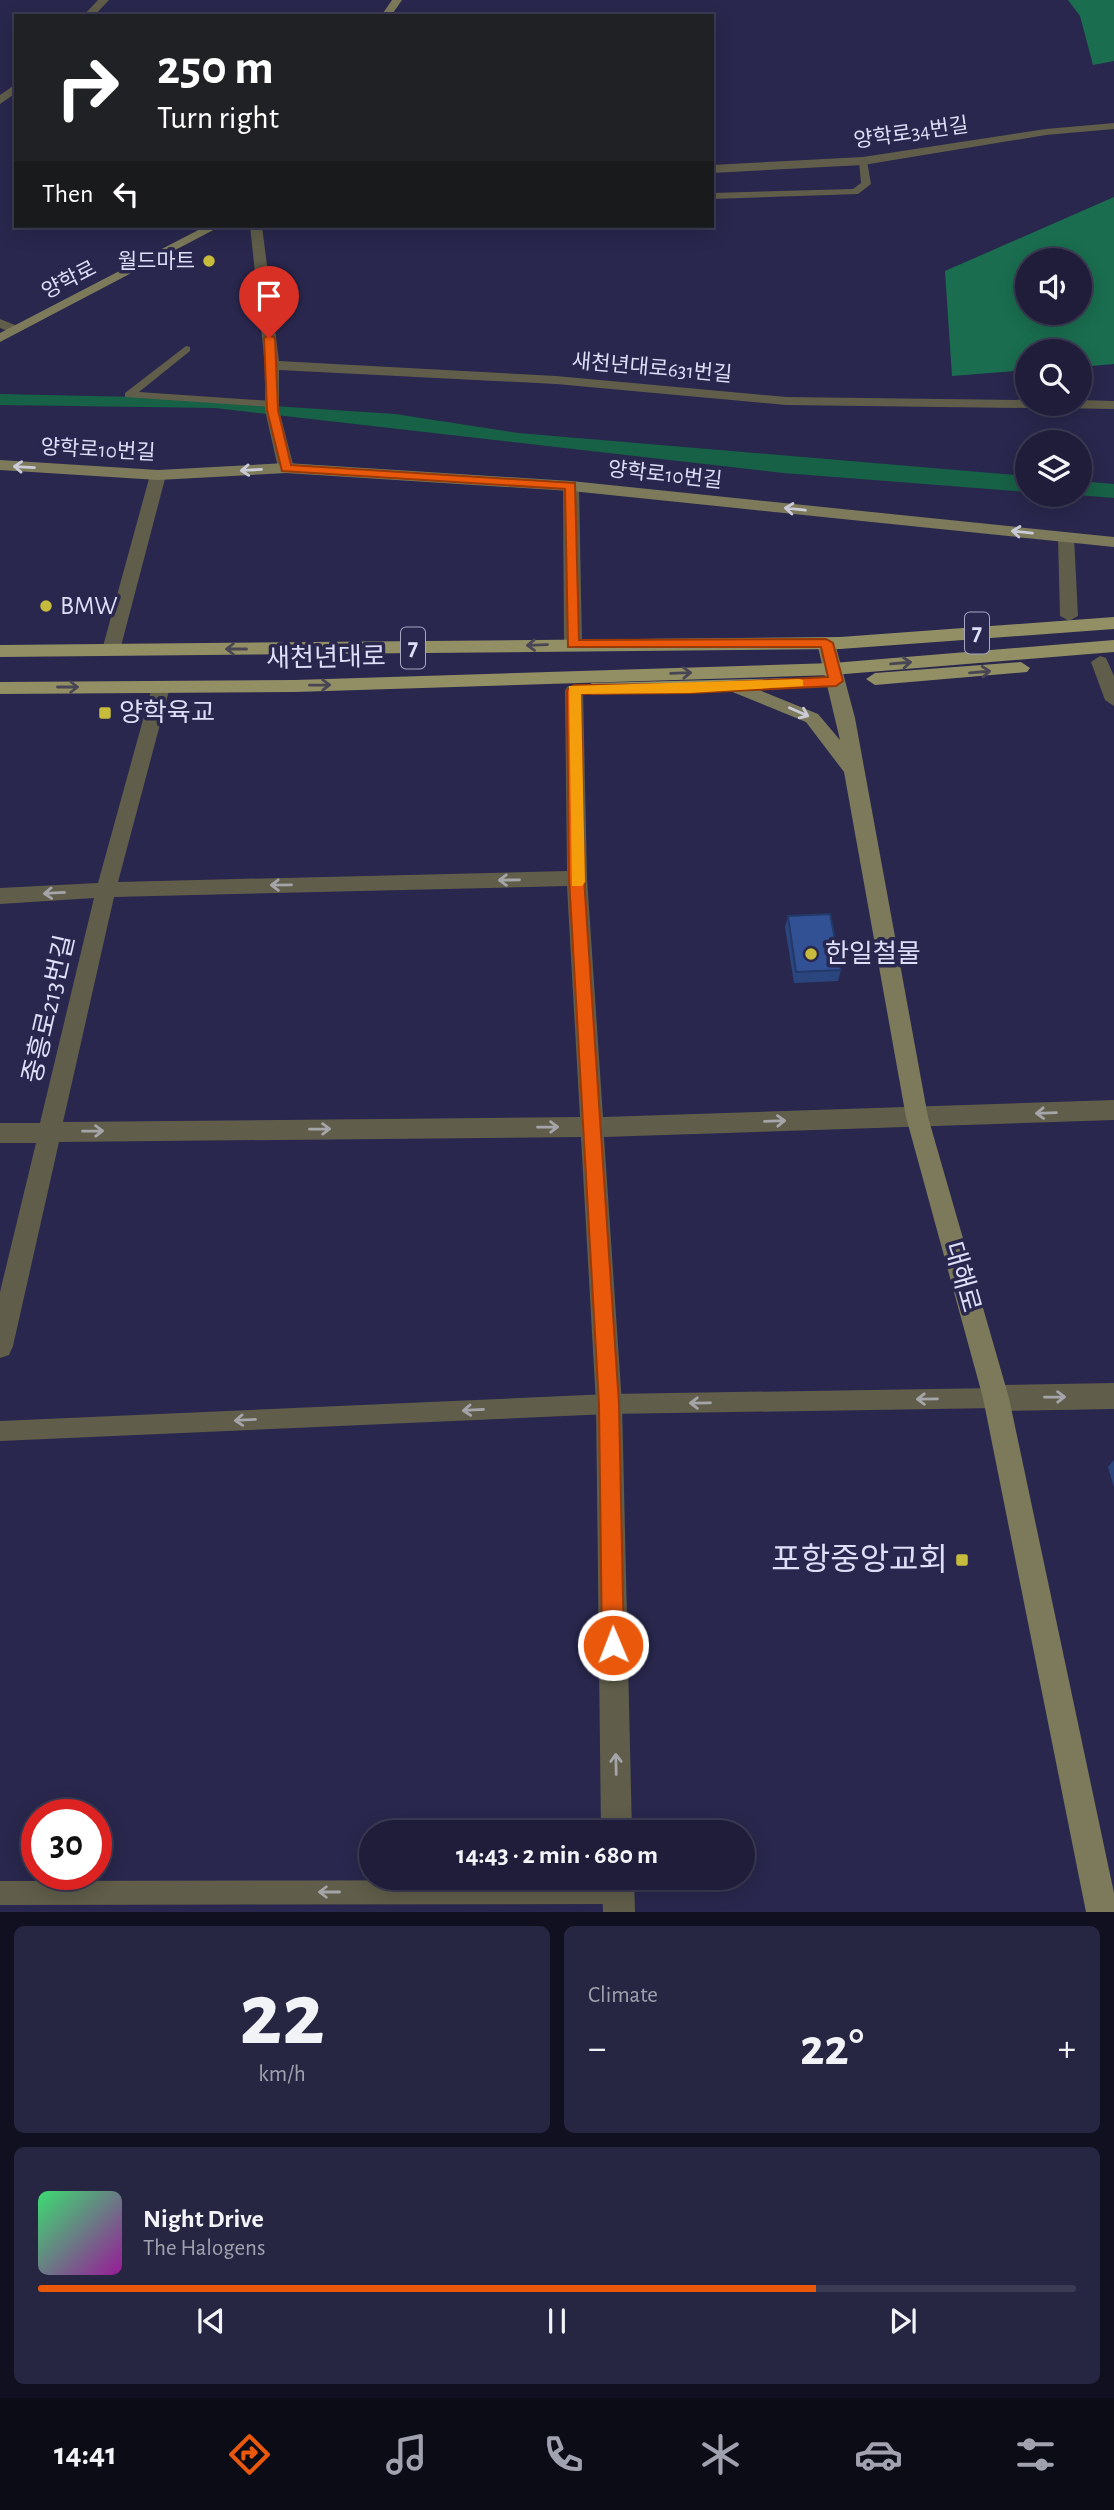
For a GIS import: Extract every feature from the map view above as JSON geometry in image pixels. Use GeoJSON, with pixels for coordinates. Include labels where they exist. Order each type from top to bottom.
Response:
{"type":"FeatureCollection","features":[{"type":"Feature","properties":{"kind":"main road","name":"양학로"},"geometry":{"type":"LineString","coordinates":[[0,338],[211,228]]}},
{"type":"Feature","properties":{"kind":"main road","name":"양학로10번길"},"geometry":{"type":"LineString","coordinates":[[0,465],[159,475],[286,468],[571,486],[1114,542]]}},
{"type":"Feature","properties":{"kind":"main road"},"geometry":{"type":"LineString","coordinates":[[833,643],[869,631],[1114,613]]}},
{"type":"Feature","properties":{"kind":"main road","name":"새천년대로"},"geometry":{"type":"LineString","coordinates":[[0,651],[833,643],[1114,623]]}},
{"type":"Feature","properties":{"kind":"main road","name":"대해로"},"geometry":{"type":"LineString","coordinates":[[833,643],[834,675],[846,718],[917,1117],[996,1398],[1102,1912]]}},
{"type":"Feature","properties":{"kind":"main road","name":"새천년대로"},"geometry":{"type":"LineString","coordinates":[[0,688],[834,675],[1114,646]]}},
{"type":"Feature","properties":{"kind":"main road"},"geometry":{"type":"LineString","coordinates":[[490,680],[533,690],[736,687],[834,675],[1107,661]]}},
{"type":"Feature","properties":{"kind":"main road"},"geometry":{"type":"LineString","coordinates":[[736,687],[812,718],[853,769]]}},
{"type":"Feature","properties":{"kind":"street"},"geometry":{"type":"LineString","coordinates":[[90,14],[104,0]]}},
{"type":"Feature","properties":{"kind":"street"},"geometry":{"type":"LineString","coordinates":[[0,102],[14,89]]}},
{"type":"Feature","properties":{"kind":"street","name":"양학로34번길"},"geometry":{"type":"LineString","coordinates":[[714,169],[863,161],[1046,132],[1114,126]]}},
{"type":"Feature","properties":{"kind":"street"},"geometry":{"type":"LineString","coordinates":[[257,228],[272,365],[272,404],[286,468]]}},
{"type":"Feature","properties":{"kind":"street"},"geometry":{"type":"LineString","coordinates":[[0,323],[15,330]]}},
{"type":"Feature","properties":{"kind":"street","name":"새천년대로631번길"},"geometry":{"type":"LineString","coordinates":[[272,365],[556,380],[786,401],[1015,404]]}},
{"type":"Feature","properties":{"kind":"street"},"geometry":{"type":"LineString","coordinates":[[1092,405],[1114,405]]}},
{"type":"Feature","properties":{"kind":"street"},"geometry":{"type":"LineString","coordinates":[[111,650],[159,475]]}},
{"type":"Feature","properties":{"kind":"street"},"geometry":{"type":"LineString","coordinates":[[571,486],[573,644]]}},
{"type":"Feature","properties":{"kind":"street"},"geometry":{"type":"LineString","coordinates":[[1066,537],[1069,616]]}},
{"type":"Feature","properties":{"kind":"street"},"geometry":{"type":"LineString","coordinates":[[1107,661],[1114,700]]}},
{"type":"Feature","properties":{"kind":"street","name":"중흥로213번길"},"geometry":{"type":"LineString","coordinates":[[0,1346],[106,890],[161,687]]}},
{"type":"Feature","properties":{"kind":"street"},"geometry":{"type":"LineString","coordinates":[[574,690],[577,878],[609,1404],[617,1820]]}},
{"type":"Feature","properties":{"kind":"street"},"geometry":{"type":"LineString","coordinates":[[0,896],[106,890],[577,878]]}},
{"type":"Feature","properties":{"kind":"street"},"geometry":{"type":"LineString","coordinates":[[0,1133],[592,1127],[1114,1110]]}},
{"type":"Feature","properties":{"kind":"street"},"geometry":{"type":"LineString","coordinates":[[996,1398],[1114,1396]]}},
{"type":"Feature","properties":{"kind":"lane"},"geometry":{"type":"LineString","coordinates":[[714,196],[855,192],[866,184],[863,161]]}},
{"type":"Feature","properties":{"kind":"lane"},"geometry":{"type":"LineString","coordinates":[[186,349],[130,395],[272,404]]}},
{"type":"Feature","properties":{"kind":"lane"},"geometry":{"type":"LineString","coordinates":[[0,1431],[609,1404],[996,1398]]}},
{"type":"Feature","properties":{"kind":"lane"},"geometry":{"type":"LineString","coordinates":[[0,1893],[618,1894]]}},
{"type":"Feature","properties":{"kind":"green space"},"geometry":{"type":"Polygon","coordinates":[[[1068,0],[1114,0],[1114,61],[1093,65],[1080,16],[1068,0]]]}},
{"type":"Feature","properties":{"kind":"green space"},"geometry":{"type":"Polygon","coordinates":[[[1114,197],[1114,364],[1092,366],[1092,339],[1015,339],[1015,371],[952,376],[945,271],[1114,197]]]}},
{"type":"Feature","properties":{"kind":"green space"},"geometry":{"type":"Polygon","coordinates":[[[0,394],[138,397],[395,414],[518,433],[1015,475],[1015,491],[783,473],[215,408],[0,405],[0,394]]]}},
{"type":"Feature","properties":{"kind":"green space"},"geometry":{"type":"Polygon","coordinates":[[[1092,482],[1114,484],[1114,498],[1092,496],[1092,482]]]}},
{"type":"Feature","properties":{"kind":"building","name":"한일철물"},"geometry":{"type":"Polygon","coordinates":[[[830,914],[841,970],[796,972],[788,916],[830,914]]]}},
{"type":"Feature","properties":{"kind":"slow traffic"},"geometry":{"type":"LineString","coordinates":[[577,882],[574,690],[690,689],[799,683]]}},
{"type":"Feature","properties":{"kind":"place","name":"월드마트"},"geometry":{"type":"Point","coordinates":[209,261]}},
{"type":"Feature","properties":{"kind":"place","name":"BMW"},"geometry":{"type":"Point","coordinates":[46,606]}},
{"type":"Feature","properties":{"kind":"place","name":"양학육교"},"geometry":{"type":"Point","coordinates":[105,713]}},
{"type":"Feature","properties":{"kind":"place","name":"한일철물"},"geometry":{"type":"Point","coordinates":[811,954]}},
{"type":"Feature","properties":{"kind":"place","name":"포항중앙교회"},"geometry":{"type":"Point","coordinates":[962,1560]}},
{"type":"Feature","properties":{"kind":"route"},"geometry":{"type":"LineString","coordinates":[[269,338],[272,410],[286,468],[571,486],[573,644],[826,643],[836,681],[690,689],[574,690],[577,878],[609,1404],[613,1645]]}}]}
